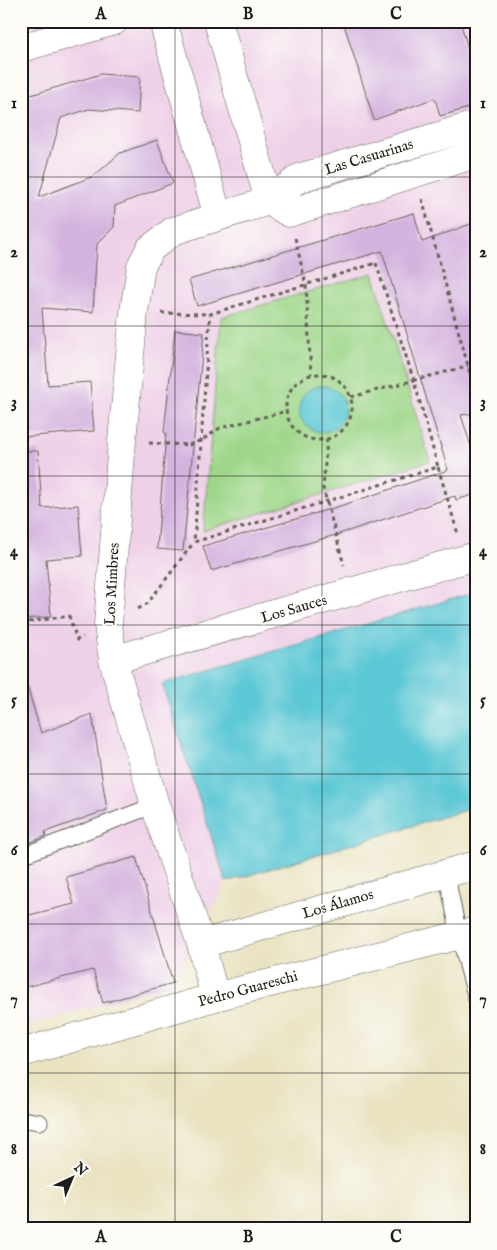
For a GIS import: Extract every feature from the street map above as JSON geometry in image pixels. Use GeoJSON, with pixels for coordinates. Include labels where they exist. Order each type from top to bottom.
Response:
{"type":"FeatureCollection","features":[{"type":"Feature","properties":{"kind":"street"},"geometry":{"type":"LineString","coordinates":[[21,48],[114,21]]}},
{"type":"Feature","properties":{"kind":"street"},"geometry":{"type":"LineString","coordinates":[[163,21],[218,217]]}},
{"type":"Feature","properties":{"kind":"street"},"geometry":{"type":"LineString","coordinates":[[218,21],[279,207]]}},
{"type":"Feature","properties":{"kind":"street","name":"Las Casuarinas"},"geometry":{"type":"LineString","coordinates":[[279,207],[300,178],[476,125]]}},
{"type":"Feature","properties":{"kind":"street","name":"Las Casuarinas"},"geometry":{"type":"LineString","coordinates":[[150,249],[173,231],[218,217],[279,207],[416,174],[476,154]]}},
{"type":"Feature","properties":{"kind":"street","name":"Los Mimbres"},"geometry":{"type":"LineString","coordinates":[[150,249],[142,266],[134,312],[108,625],[113,660],[155,805],[201,944],[215,997]]}},
{"type":"Feature","properties":{"kind":"street","name":"Los Sauces"},"geometry":{"type":"LineString","coordinates":[[113,660],[471,558]]}},
{"type":"Feature","properties":{"kind":"street","name":"Los Álamos"},"geometry":{"type":"LineString","coordinates":[[201,944],[476,864]]}},
{"type":"Feature","properties":{"kind":"street","name":"Pedro Guareschi"},"geometry":{"type":"LineString","coordinates":[[21,1053],[215,997],[467,933]]}},
{"type":"Feature","properties":{"kind":"lane"},"geometry":{"type":"LineString","coordinates":[[21,856],[155,805]]}},
{"type":"Feature","properties":{"kind":"lane"},"geometry":{"type":"LineString","coordinates":[[446,872],[467,933],[476,999]]}},
{"type":"Feature","properties":{"kind":"lane"},"geometry":{"type":"LineString","coordinates":[[21,1119],[40,1122]]}},
{"type":"Feature","properties":{"kind":"path"},"geometry":{"type":"LineString","coordinates":[[416,174],[476,395]]}},
{"type":"Feature","properties":{"kind":"path"},"geometry":{"type":"LineString","coordinates":[[279,207],[306,285],[311,374]]}},
{"type":"Feature","properties":{"kind":"path"},"geometry":{"type":"LineString","coordinates":[[134,312],[210,314],[376,263],[414,381],[438,467],[471,558]]}},
{"type":"Feature","properties":{"kind":"path"},"geometry":{"type":"LineString","coordinates":[[21,623],[69,616],[77,640],[148,603],[194,542],[210,314]]}},
{"type":"Feature","properties":{"kind":"path"},"geometry":{"type":"LineString","coordinates":[[351,397],[468,366]]}},
{"type":"Feature","properties":{"kind":"path"},"geometry":{"type":"LineString","coordinates":[[311,374],[333,376],[343,383],[351,397],[352,413],[349,423],[342,432],[327,439],[312,439],[301,435],[293,428],[287,411],[288,396],[293,386],[311,374]]}},
{"type":"Feature","properties":{"kind":"path"},"geometry":{"type":"LineString","coordinates":[[122,441],[189,445],[202,440],[220,428],[287,411]]}},
{"type":"Feature","properties":{"kind":"path"},"geometry":{"type":"LineString","coordinates":[[327,439],[323,488],[325,501],[352,592]]}},
{"type":"Feature","properties":{"kind":"path"},"geometry":{"type":"LineString","coordinates":[[194,542],[438,467]]}},
{"type":"Feature","properties":{"kind":"shaded area"},"geometry":{"type":"Polygon","coordinates":[[[21,21],[476,21],[476,592],[162,684],[226,882],[173,983],[21,1028],[21,21]]]}},
{"type":"Feature","properties":{"kind":"green space"},"geometry":{"type":"Polygon","coordinates":[[[373,273],[430,461],[203,531],[221,317],[373,273]]]}},
{"type":"Feature","properties":{"kind":"water"},"geometry":{"type":"Polygon","coordinates":[[[317,386],[327,386],[341,396],[345,409],[341,422],[335,428],[327,432],[317,432],[303,422],[299,414],[299,404],[309,390],[317,386]]]}},
{"type":"Feature","properties":{"kind":"water"},"geometry":{"type":"Polygon","coordinates":[[[476,592],[476,807],[226,882],[162,684],[476,592]]]}},
{"type":"Feature","properties":{"kind":"building"},"geometry":{"type":"Polygon","coordinates":[[[343,21],[460,21],[476,76],[476,106],[440,116],[435,98],[374,120],[343,21]]]}},
{"type":"Feature","properties":{"kind":"building"},"geometry":{"type":"Polygon","coordinates":[[[101,74],[140,77],[138,113],[89,109],[61,118],[39,197],[94,176],[120,153],[157,140],[173,183],[115,206],[114,227],[97,244],[93,312],[42,308],[48,385],[90,382],[94,431],[21,437],[21,98],[101,74]]]}},
{"type":"Feature","properties":{"kind":"building"},"geometry":{"type":"Polygon","coordinates":[[[414,213],[422,242],[476,222],[476,413],[461,415],[476,462],[476,494],[456,500],[455,496],[339,534],[211,571],[203,546],[337,507],[448,470],[382,251],[197,306],[189,280],[414,213]]]}},
{"type":"Feature","properties":{"kind":"building"},"geometry":{"type":"Polygon","coordinates":[[[175,330],[204,333],[183,551],[157,549],[166,433],[164,432],[175,330]]]}},
{"type":"Feature","properties":{"kind":"building"},"geometry":{"type":"Polygon","coordinates":[[[21,451],[38,451],[42,508],[78,505],[82,556],[46,559],[51,617],[21,619],[21,451]]]}},
{"type":"Feature","properties":{"kind":"building"},"geometry":{"type":"Polygon","coordinates":[[[27,686],[41,733],[92,714],[107,810],[45,832],[46,836],[21,846],[21,687],[27,686]]]}},
{"type":"Feature","properties":{"kind":"building"},"geometry":{"type":"Polygon","coordinates":[[[136,857],[173,983],[103,1003],[93,970],[21,988],[21,917],[74,904],[66,877],[136,857]]]}}]}
